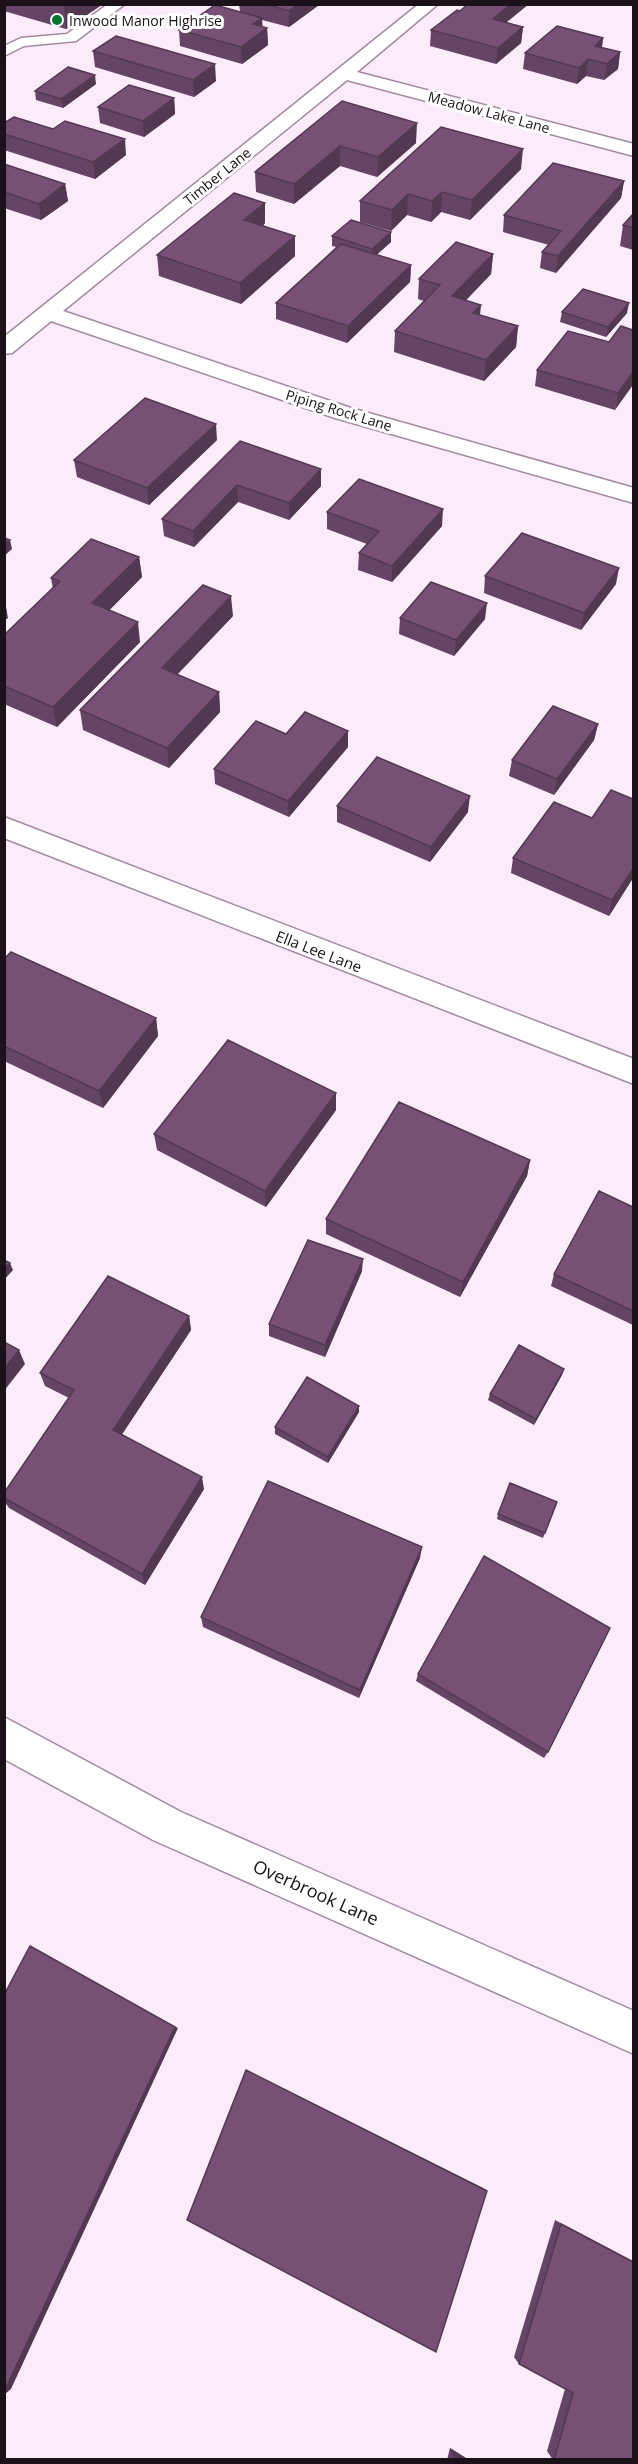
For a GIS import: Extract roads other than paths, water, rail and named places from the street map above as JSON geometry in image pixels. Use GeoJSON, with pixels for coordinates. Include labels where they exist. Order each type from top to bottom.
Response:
{"type":"FeatureCollection","features":[{"type":"Feature","properties":{"kind":"street","name":"Timber Lane"},"geometry":{"type":"LineString","coordinates":[[4,348],[430,4]]}},
{"type":"Feature","properties":{"kind":"street","name":"Meadow Lake Lane"},"geometry":{"type":"LineString","coordinates":[[344,74],[633,150]]}},
{"type":"Feature","properties":{"kind":"street","name":"Piping Rock Lane"},"geometry":{"type":"LineString","coordinates":[[48,313],[343,413],[633,496]]}},
{"type":"Feature","properties":{"kind":"street","name":"Ella Lee Lane"},"geometry":{"type":"LineString","coordinates":[[4,827],[633,1072]]}},
{"type":"Feature","properties":{"kind":"street","name":"Overbrook Lane"},"geometry":{"type":"LineString","coordinates":[[4,1737],[167,1826],[633,2033]]}},
{"type":"Feature","properties":{"kind":"lane"},"geometry":{"type":"LineString","coordinates":[[4,52],[21,42],[71,38],[118,4]]}},
{"type":"Feature","properties":{"kind":"place","name":"Inwood Manor Highrise"},"geometry":{"type":"Point","coordinates":[57,20]}}]}
